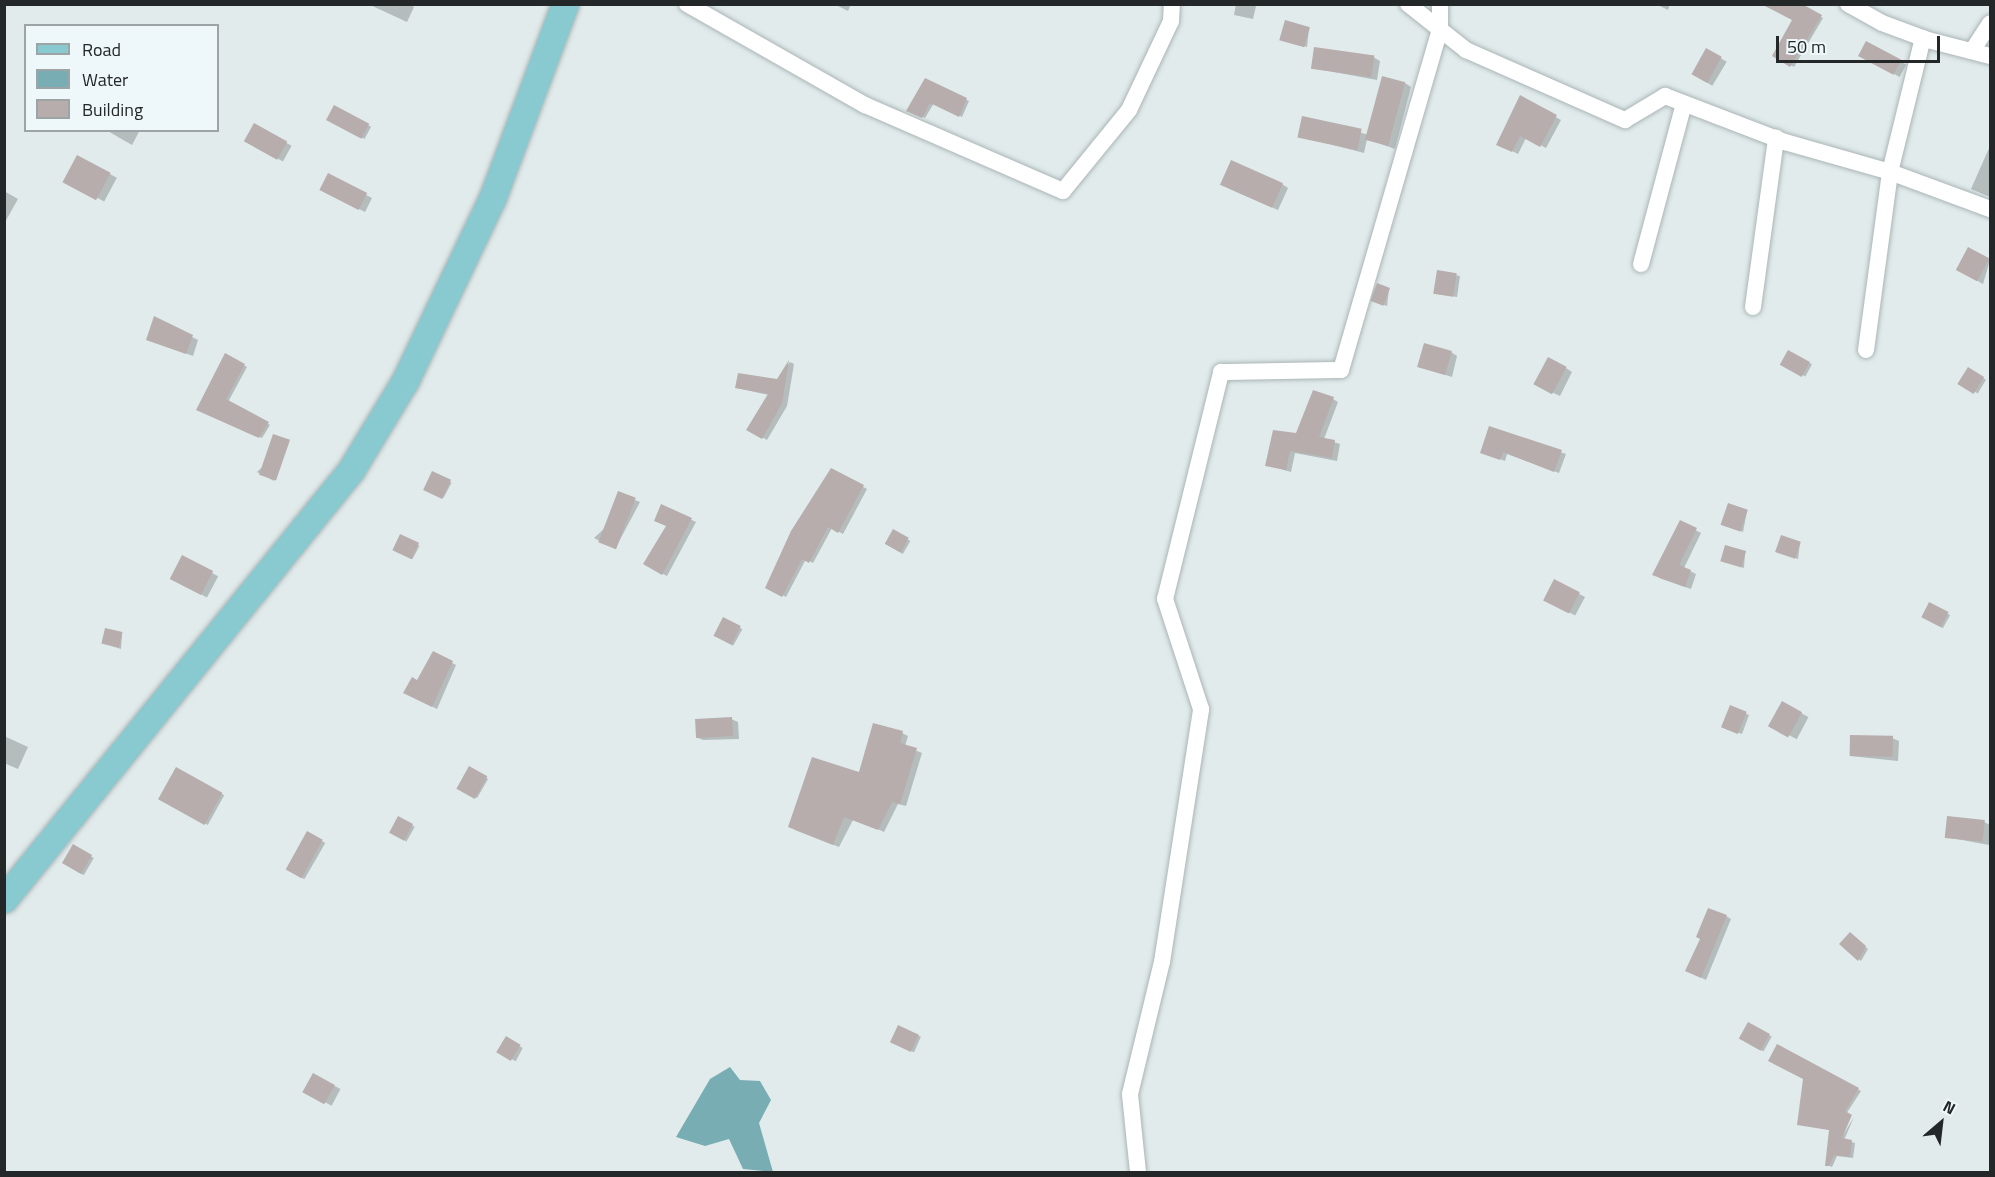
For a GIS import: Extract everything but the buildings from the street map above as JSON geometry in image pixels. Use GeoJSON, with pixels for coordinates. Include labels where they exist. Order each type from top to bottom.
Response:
{"type":"FeatureCollection","features":[{"type":"Feature","properties":{"kind":"main road"},"geometry":{"type":"LineString","coordinates":[[4,898],[351,470],[405,381],[492,199],[565,4]]}},
{"type":"Feature","properties":{"kind":"street"},"geometry":{"type":"LineString","coordinates":[[687,4],[865,105],[1063,191],[1129,110],[1171,21],[1172,4]]}},
{"type":"Feature","properties":{"kind":"street"},"geometry":{"type":"LineString","coordinates":[[1408,4],[1466,50],[1625,120],[1665,96],[1776,138],[1890,172],[1990,209]]}},
{"type":"Feature","properties":{"kind":"street"},"geometry":{"type":"LineString","coordinates":[[1138,1173],[1130,1094],[1162,962],[1201,709],[1165,599],[1221,372],[1341,370],[1440,30],[1440,4]]}},
{"type":"Feature","properties":{"kind":"street"},"geometry":{"type":"LineString","coordinates":[[1848,4],[1923,38],[1990,56]]}},
{"type":"Feature","properties":{"kind":"street"},"geometry":{"type":"LineString","coordinates":[[1972,51],[1990,23]]}},
{"type":"Feature","properties":{"kind":"street"},"geometry":{"type":"LineString","coordinates":[[1866,350],[1890,172],[1923,38]]}},
{"type":"Feature","properties":{"kind":"street"},"geometry":{"type":"LineString","coordinates":[[1641,264],[1684,104]]}},
{"type":"Feature","properties":{"kind":"street"},"geometry":{"type":"LineString","coordinates":[[1753,307],[1776,138]]}},
{"type":"Feature","properties":{"kind":"water"},"geometry":{"type":"Polygon","coordinates":[[[730,1067],[740,1080],[760,1081],[771,1100],[759,1123],[773,1172],[743,1169],[729,1139],[705,1146],[676,1137],[710,1079],[730,1067]]]}}]}
